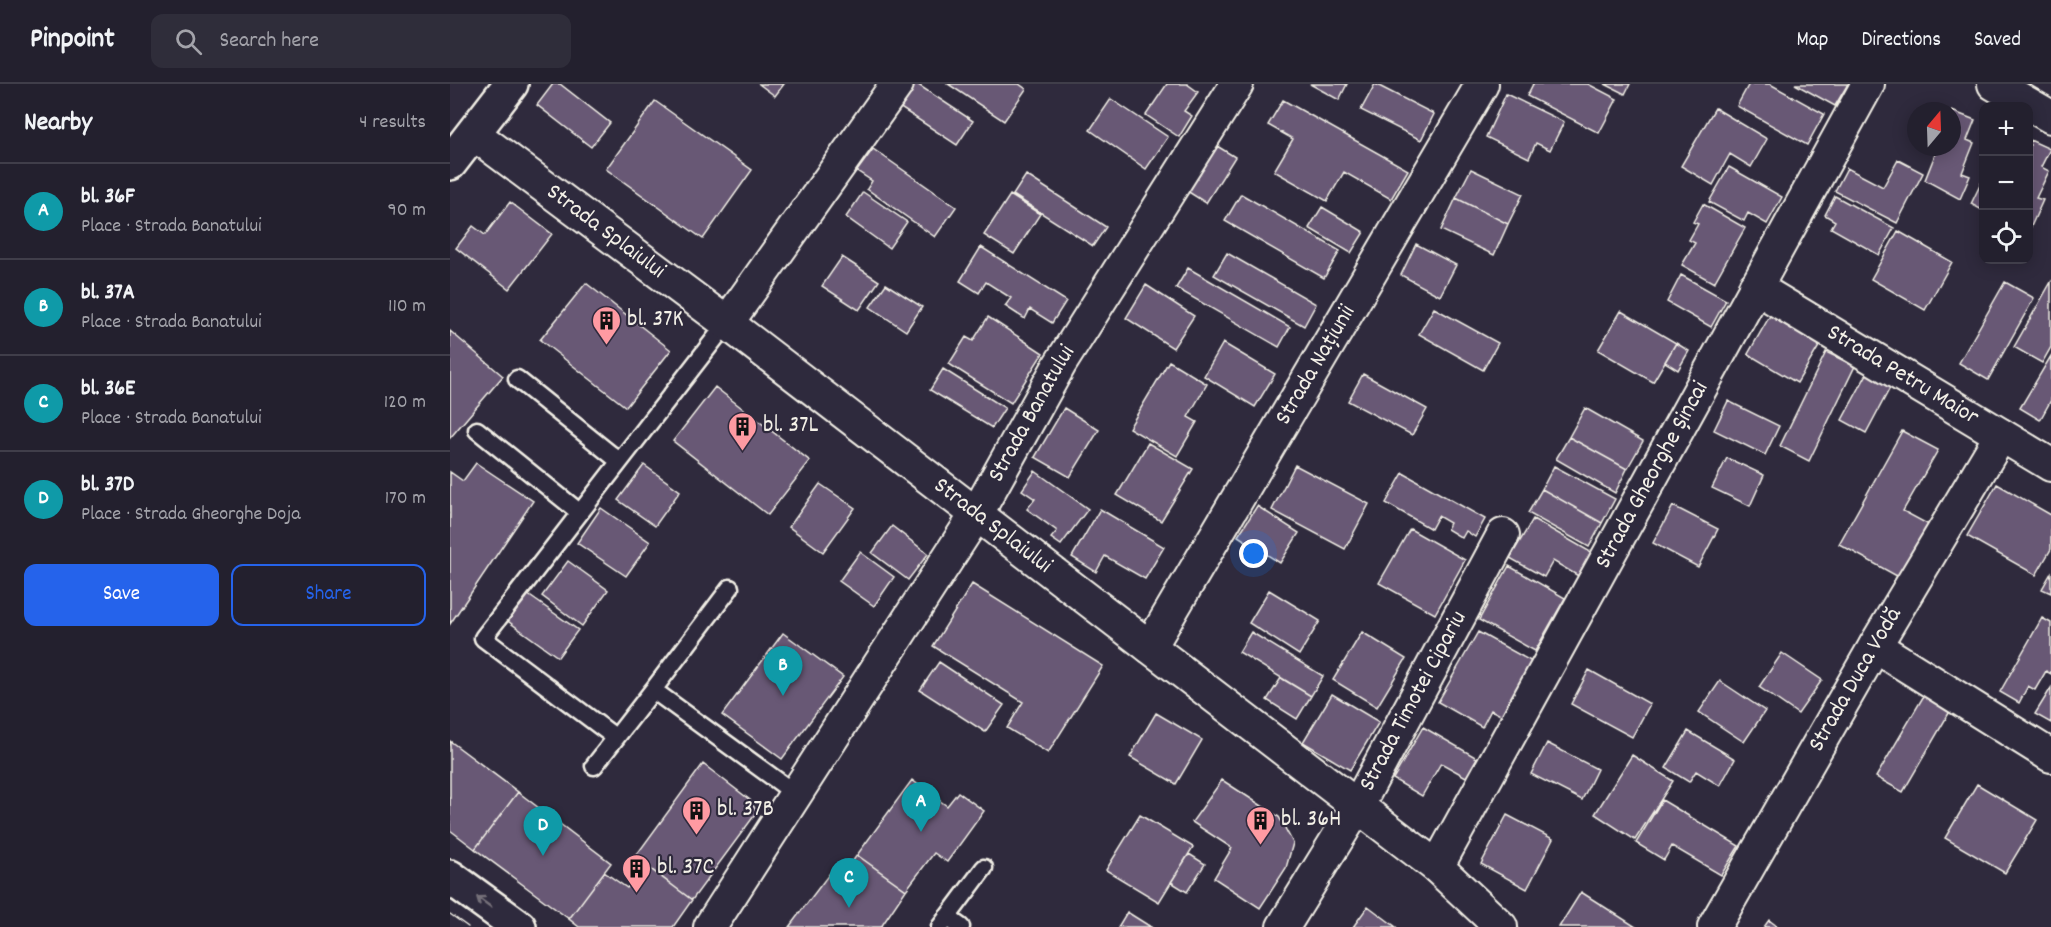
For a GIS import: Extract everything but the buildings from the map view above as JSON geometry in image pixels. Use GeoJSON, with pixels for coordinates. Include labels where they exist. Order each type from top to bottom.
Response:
{"type":"FeatureCollection","features":[{"type":"Feature","properties":{"kind":"street"},"geometry":{"type":"LineString","coordinates":[[450,164],[511,84]]}},
{"type":"Feature","properties":{"kind":"street"},"geometry":{"type":"LineString","coordinates":[[727,323],[897,84]]}},
{"type":"Feature","properties":{"kind":"street","name":"Strada Banatului"},"geometry":{"type":"LineString","coordinates":[[710,927],[975,515],[1060,364],[1237,84]]}},
{"type":"Feature","properties":{"kind":"street","name":"Strada Națiunii"},"geometry":{"type":"LineString","coordinates":[[1150,647],[1482,84]]}},
{"type":"Feature","properties":{"kind":"street","name":"Strada Gheorghe Șincai"},"geometry":{"type":"LineString","coordinates":[[1437,867],[1868,84]]}},
{"type":"Feature","properties":{"kind":"street"},"geometry":{"type":"LineString","coordinates":[[1994,84],[2051,117]]}},
{"type":"Feature","properties":{"kind":"street","name":"Strada Splaiului"},"geometry":{"type":"LineString","coordinates":[[474,134],[727,323],[1437,867],[1501,927]]}},
{"type":"Feature","properties":{"kind":"street","name":"Strada Petru Maior"},"geometry":{"type":"LineString","coordinates":[[1755,287],[2051,465]]}},
{"type":"Feature","properties":{"kind":"street","name":"Strada Duca Vodă"},"geometry":{"type":"LineString","coordinates":[[1714,927],[1875,646],[2001,435]]}},
{"type":"Feature","properties":{"kind":"street","name":"Strada Timotei Cipariu"},"geometry":{"type":"LineString","coordinates":[[1282,927],[1357,807],[1503,535]]}},
{"type":"Feature","properties":{"kind":"street"},"geometry":{"type":"LineString","coordinates":[[1875,646],[2051,756]]}},
{"type":"Feature","properties":{"kind":"street"},"geometry":{"type":"LineString","coordinates":[[450,877],[519,927]]}},
{"type":"Feature","properties":{"kind":"lane"},"geometry":{"type":"LineString","coordinates":[[616,738],[483,638],[727,323]]}},
{"type":"Feature","properties":{"kind":"lane"},"geometry":{"type":"LineString","coordinates":[[517,378],[620,461]]}},
{"type":"Feature","properties":{"kind":"lane"},"geometry":{"type":"LineString","coordinates":[[477,430],[579,513]]}},
{"type":"Feature","properties":{"kind":"lane"},"geometry":{"type":"LineString","coordinates":[[594,766],[730,588]]}},
{"type":"Feature","properties":{"kind":"lane"},"geometry":{"type":"LineString","coordinates":[[652,690],[797,795]]}},
{"type":"Feature","properties":{"kind":"lane"},"geometry":{"type":"LineString","coordinates":[[949,924],[984,868]]}},
{"type":"Feature","properties":{"kind":"tram line"},"geometry":{"type":"LineString","coordinates":[[450,914],[468,927]]}},
{"type":"Feature","properties":{"kind":"place","name":"bl. 37K"},"geometry":{"type":"Point","coordinates":[606,346]}},
{"type":"Feature","properties":{"kind":"place","name":"bl. 37L"},"geometry":{"type":"Point","coordinates":[742,452]}},
{"type":"Feature","properties":{"kind":"place","name":"bl. 37A"},"geometry":{"type":"Point","coordinates":[783,696]}},
{"type":"Feature","properties":{"kind":"place","name":"bl. 36F"},"geometry":{"type":"Point","coordinates":[921,832]}},
{"type":"Feature","properties":{"kind":"place","name":"bl. 37B"},"geometry":{"type":"Point","coordinates":[696,836]}},
{"type":"Feature","properties":{"kind":"place","name":"bl. 36H"},"geometry":{"type":"Point","coordinates":[1260,846]}},
{"type":"Feature","properties":{"kind":"place","name":"bl. 37D"},"geometry":{"type":"Point","coordinates":[543,856]}},
{"type":"Feature","properties":{"kind":"place","name":"bl. 37C"},"geometry":{"type":"Point","coordinates":[636,894]}},
{"type":"Feature","properties":{"kind":"place","name":"bl. 36E"},"geometry":{"type":"Point","coordinates":[849,908]}}]}
